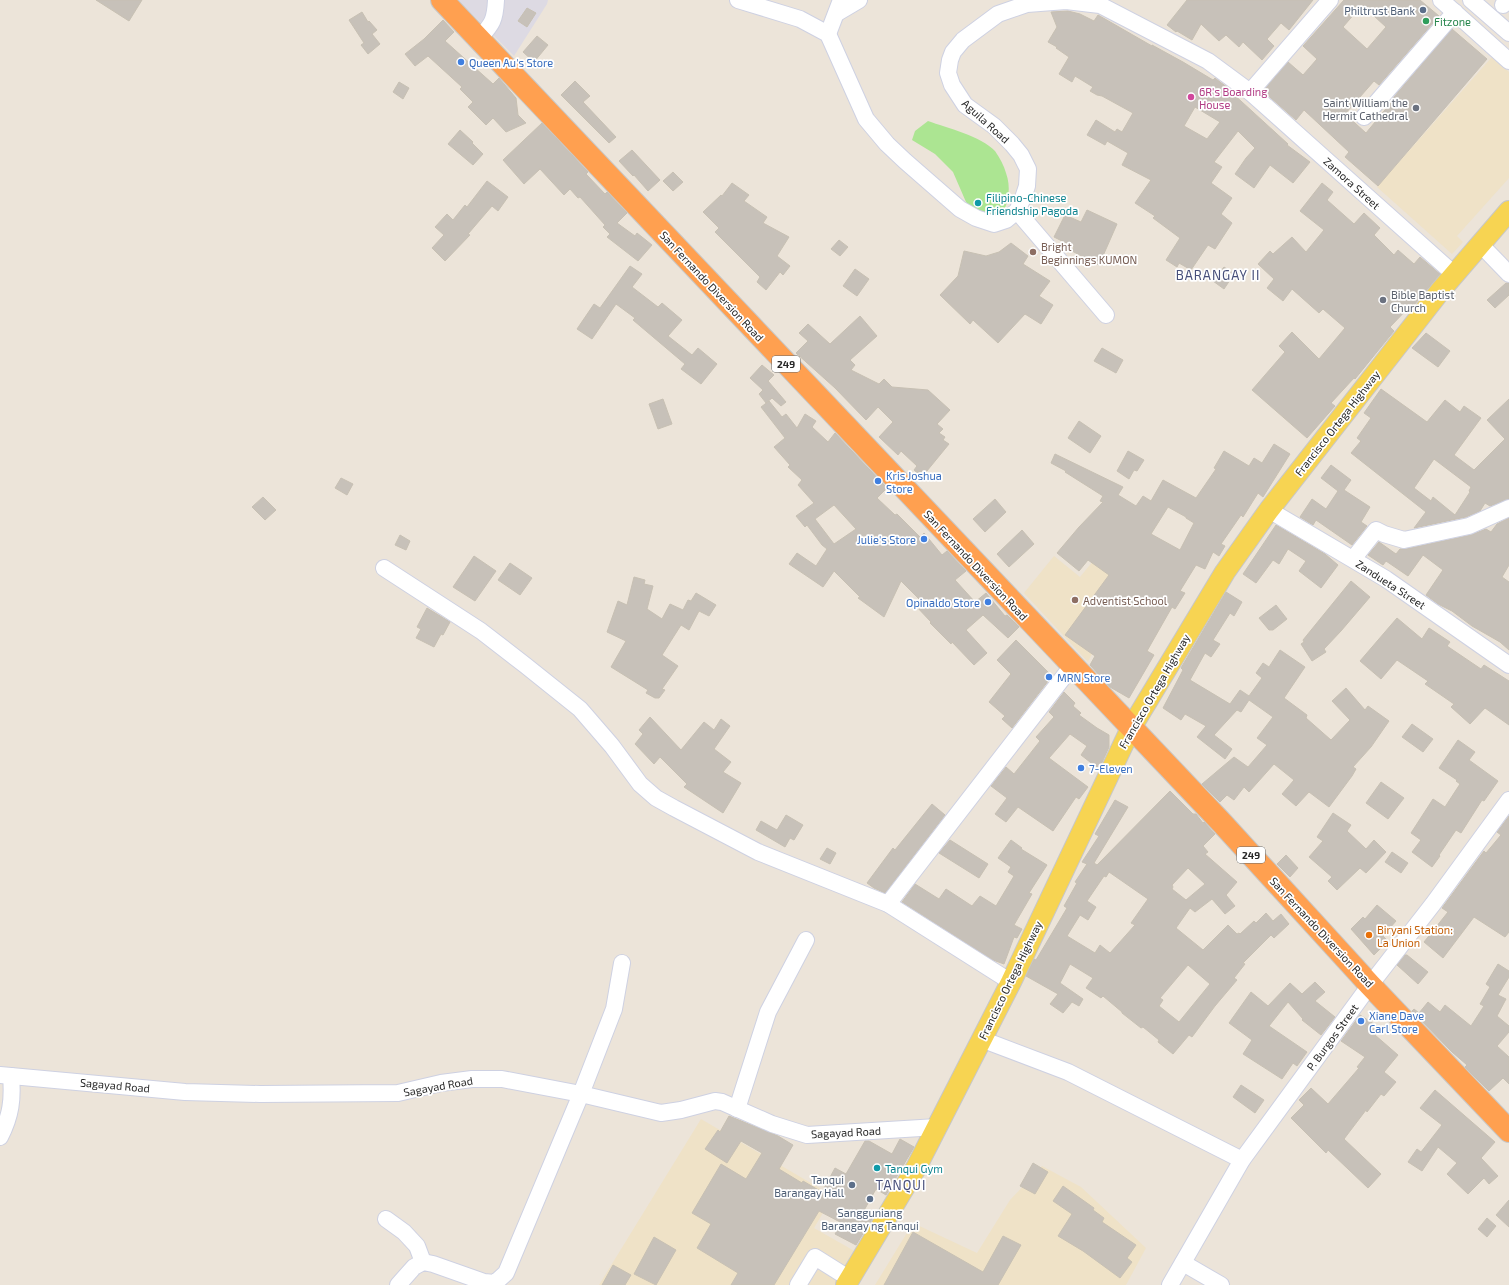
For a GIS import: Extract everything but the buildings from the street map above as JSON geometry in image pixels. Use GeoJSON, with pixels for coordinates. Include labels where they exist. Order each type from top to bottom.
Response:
{"type":"FeatureCollection","features":[{"type":"Feature","properties":{"kind":"highway","name":"San Fernando Diversion Road"},"geometry":{"type":"LineString","coordinates":[[442,0],[1130,728],[1222,823],[1370,985],[1509,1131]]}},
{"type":"Feature","properties":{"kind":"main road","name":"Francisco Ortega Highway"},"geometry":{"type":"LineString","coordinates":[[848,1282],[916,1168],[1011,982],[1130,728],[1225,572],[1269,510],[1454,274],[1481,245],[1509,211]]}},
{"type":"Feature","properties":{"kind":"street"},"geometry":{"type":"LineString","coordinates":[[478,39],[490,26],[495,16],[496,0]]}},
{"type":"Feature","properties":{"kind":"street"},"geometry":{"type":"LineString","coordinates":[[738,0],[755,3],[800,19],[828,34],[866,119],[887,144],[960,209],[976,218],[994,224],[1006,220],[1017,211],[1106,315]]}},
{"type":"Feature","properties":{"kind":"street"},"geometry":{"type":"LineString","coordinates":[[828,34],[839,6],[859,0]]}},
{"type":"Feature","properties":{"kind":"street"},"geometry":{"type":"LineString","coordinates":[[1250,92],[1330,0]]}},
{"type":"Feature","properties":{"kind":"street"},"geometry":{"type":"LineString","coordinates":[[1441,0],[1509,60]]}},
{"type":"Feature","properties":{"kind":"street"},"geometry":{"type":"LineString","coordinates":[[1471,0],[1500,9]]}},
{"type":"Feature","properties":{"kind":"street","name":"Aguila Road"},"geometry":{"type":"LineString","coordinates":[[1017,211],[1027,186],[1028,169],[1021,155],[994,126],[965,105],[952,85],[948,73],[953,52],[963,40],[998,14],[1027,4],[1066,1],[1100,5],[1208,61],[1250,92]]}},
{"type":"Feature","properties":{"kind":"street"},"geometry":{"type":"LineString","coordinates":[[1479,34],[1500,9]]}},
{"type":"Feature","properties":{"kind":"street"},"geometry":{"type":"LineString","coordinates":[[1500,9],[1509,33]]}},
{"type":"Feature","properties":{"kind":"street"},"geometry":{"type":"LineString","coordinates":[[1364,117],[1455,12]]}},
{"type":"Feature","properties":{"kind":"street","name":"Zamora Street"},"geometry":{"type":"LineString","coordinates":[[1250,92],[1454,274]]}},
{"type":"Feature","properties":{"kind":"street"},"geometry":{"type":"LineString","coordinates":[[1481,245],[1509,274]]}},
{"type":"Feature","properties":{"kind":"street"},"geometry":{"type":"LineString","coordinates":[[1353,559],[1376,530],[1404,540],[1469,526],[1509,508]]}},
{"type":"Feature","properties":{"kind":"street","name":"Zandueta Street"},"geometry":{"type":"LineString","coordinates":[[1269,510],[1386,579],[1509,665]]}},
{"type":"Feature","properties":{"kind":"street"},"geometry":{"type":"LineString","coordinates":[[384,568],[481,631],[580,709],[612,746],[640,784],[656,798],[758,852],[888,904],[1011,982]]}},
{"type":"Feature","properties":{"kind":"street"},"geometry":{"type":"LineString","coordinates":[[888,904],[1072,666]]}},
{"type":"Feature","properties":{"kind":"street","name":"P. Burgos Street"},"geometry":{"type":"LineString","coordinates":[[1170,1285],[1242,1160],[1370,985],[1433,904],[1509,800]]}},
{"type":"Feature","properties":{"kind":"street"},"geometry":{"type":"LineString","coordinates":[[737,1109],[768,1012],[806,940]]}},
{"type":"Feature","properties":{"kind":"street"},"geometry":{"type":"LineString","coordinates":[[398,1285],[414,1267],[423,1262],[433,1264],[484,1282],[495,1283],[506,1273],[581,1094],[614,1009],[622,963]]}},
{"type":"Feature","properties":{"kind":"street"},"geometry":{"type":"LineString","coordinates":[[981,1039],[1068,1072],[1242,1160]]}},
{"type":"Feature","properties":{"kind":"street"},"geometry":{"type":"LineString","coordinates":[[0,1137],[10,1113],[13,1094],[6,1076]]}},
{"type":"Feature","properties":{"kind":"street","name":"Sagayad Road"},"geometry":{"type":"LineString","coordinates":[[6,1076],[185,1092],[260,1094],[398,1093],[441,1083],[472,1079],[502,1079],[581,1094],[661,1113],[681,1110],[714,1101],[722,1102],[772,1124],[807,1135],[937,1127]]}},
{"type":"Feature","properties":{"kind":"street"},"geometry":{"type":"LineString","coordinates":[[386,1219],[404,1232],[417,1246],[423,1262]]}},
{"type":"Feature","properties":{"kind":"street"},"geometry":{"type":"LineString","coordinates":[[798,1285],[815,1256],[848,1282]]}},
{"type":"Feature","properties":{"kind":"street"},"geometry":{"type":"LineString","coordinates":[[1183,1263],[1221,1285]]}},
{"type":"Feature","properties":{"kind":"shaded area"},"geometry":{"type":"Polygon","coordinates":[[[458,0],[548,0],[547,4],[514,56],[458,0]]]}},
{"type":"Feature","properties":{"kind":"shaded area"},"geometry":{"type":"Polygon","coordinates":[[[1492,57],[1509,72],[1509,178],[1457,236],[1463,242],[1452,254],[1377,187],[1492,57]]]}},
{"type":"Feature","properties":{"kind":"shaded area","name":"Adventist School"},"geometry":{"type":"Polygon","coordinates":[[[1108,543],[1128,570],[1103,632],[1088,662],[1024,593],[1054,556],[1080,577],[1108,543]]]}},
{"type":"Feature","properties":{"kind":"shaded area"},"geometry":{"type":"Polygon","coordinates":[[[701,1119],[833,1196],[814,1228],[858,1253],[839,1285],[599,1285],[701,1119]]]}},
{"type":"Feature","properties":{"kind":"shaded area"},"geometry":{"type":"Polygon","coordinates":[[[1042,1166],[1081,1187],[1146,1248],[1126,1285],[875,1285],[913,1223],[977,1253],[1010,1200],[1042,1166]]]}},
{"type":"Feature","properties":{"kind":"green space"},"geometry":{"type":"Polygon","coordinates":[[[928,121],[973,137],[995,151],[1008,178],[1008,199],[1002,215],[993,218],[974,213],[966,202],[953,172],[935,154],[912,140],[915,131],[928,121]]]}},
{"type":"Feature","properties":{"kind":"place","name":"Philtrust Bank"},"geometry":{"type":"Point","coordinates":[1423,10]}},
{"type":"Feature","properties":{"kind":"place","name":"Fitzone"},"geometry":{"type":"Point","coordinates":[1426,21]}},
{"type":"Feature","properties":{"kind":"place","name":"Queen Au's Store"},"geometry":{"type":"Point","coordinates":[461,62]}},
{"type":"Feature","properties":{"kind":"place","name":"6R's Boarding House"},"geometry":{"type":"Point","coordinates":[1191,97]}},
{"type":"Feature","properties":{"kind":"place","name":"Saint William the Hermit Cathedral"},"geometry":{"type":"Point","coordinates":[1416,108]}},
{"type":"Feature","properties":{"kind":"place","name":"Filipino-Chinese Friendship Pagoda"},"geometry":{"type":"Point","coordinates":[978,203]}},
{"type":"Feature","properties":{"kind":"place","name":"Bright Beginnings KUMON"},"geometry":{"type":"Point","coordinates":[1033,252]}},
{"type":"Feature","properties":{"kind":"place","name":"Bible Baptist Church"},"geometry":{"type":"Point","coordinates":[1383,300]}},
{"type":"Feature","properties":{"kind":"place","name":"Kris Joshua Store"},"geometry":{"type":"Point","coordinates":[878,481]}},
{"type":"Feature","properties":{"kind":"place","name":"Julie's Store"},"geometry":{"type":"Point","coordinates":[924,539]}},
{"type":"Feature","properties":{"kind":"place","name":"Adventist School"},"geometry":{"type":"Point","coordinates":[1075,600]}},
{"type":"Feature","properties":{"kind":"place","name":"Opinaldo Store"},"geometry":{"type":"Point","coordinates":[988,602]}},
{"type":"Feature","properties":{"kind":"place","name":"MRN Store"},"geometry":{"type":"Point","coordinates":[1049,677]}},
{"type":"Feature","properties":{"kind":"place","name":"7-Eleven"},"geometry":{"type":"Point","coordinates":[1081,768]}},
{"type":"Feature","properties":{"kind":"place","name":"Biryani Station: La Union"},"geometry":{"type":"Point","coordinates":[1369,935]}},
{"type":"Feature","properties":{"kind":"place","name":"Xiane Dave Carl Store"},"geometry":{"type":"Point","coordinates":[1361,1021]}},
{"type":"Feature","properties":{"kind":"place","name":"Tanqui Gym"},"geometry":{"type":"Point","coordinates":[877,1168]}},
{"type":"Feature","properties":{"kind":"place","name":"Tanqui Barangay Hall"},"geometry":{"type":"Point","coordinates":[852,1185]}},
{"type":"Feature","properties":{"kind":"place","name":"Sangguniang Barangay ng Tanqui"},"geometry":{"type":"Point","coordinates":[870,1199]}},
{"type":"Feature","properties":{"kind":"district","name":"BARANGAY II"},"geometry":{"type":"Point","coordinates":[1218,275]}},
{"type":"Feature","properties":{"kind":"district","name":"TANQUI"},"geometry":{"type":"Point","coordinates":[901,1185]}}]}
